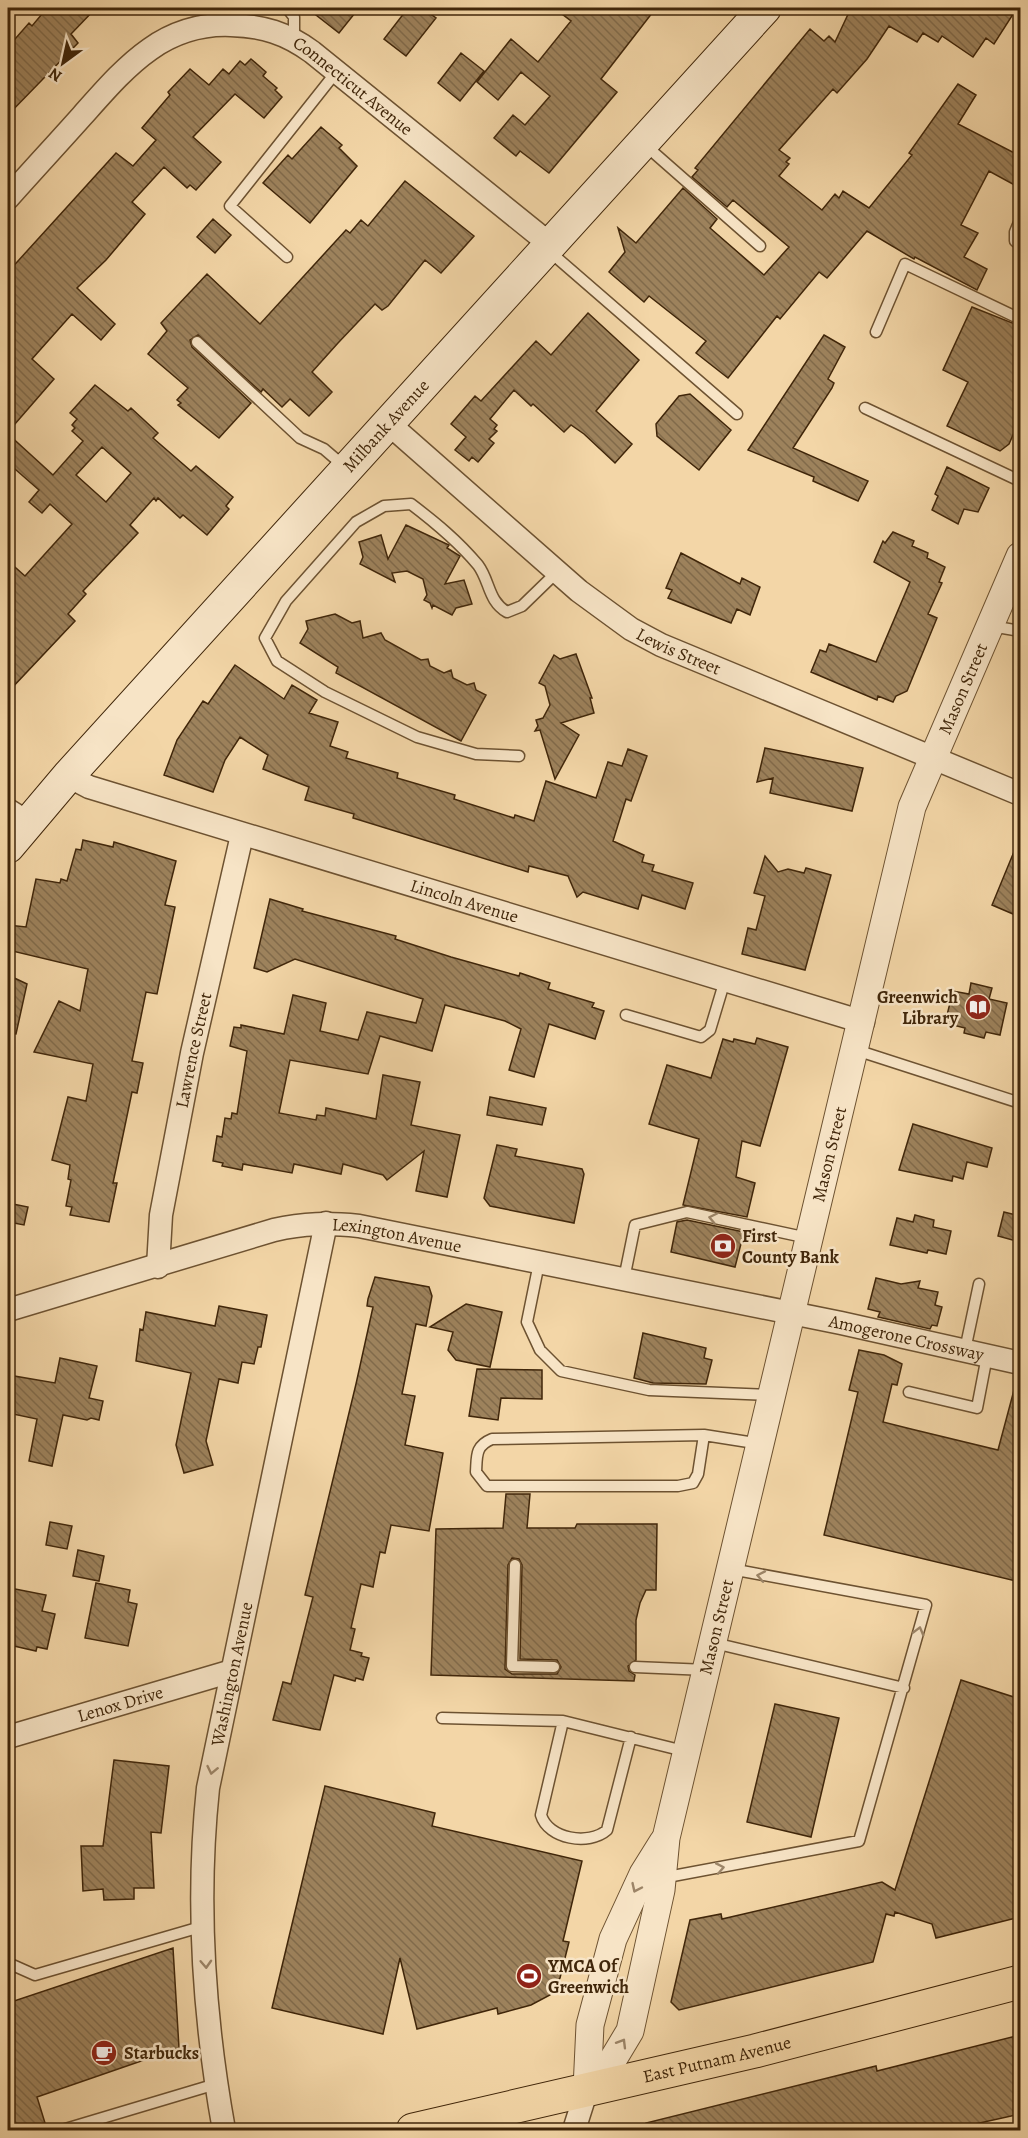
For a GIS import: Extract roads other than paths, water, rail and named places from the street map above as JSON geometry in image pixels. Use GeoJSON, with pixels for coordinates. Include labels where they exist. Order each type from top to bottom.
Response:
{"type":"FeatureCollection","features":[{"type":"Feature","properties":{"kind":"main road","name":"Milbank Avenue"},"geometry":{"type":"LineString","coordinates":[[8,847],[17,816],[68,776],[765,8]]}},
{"type":"Feature","properties":{"kind":"main road","name":"East Putnam Avenue"},"geometry":{"type":"LineString","coordinates":[[413,2130],[755,2051],[1020,1982]]}},
{"type":"Feature","properties":{"kind":"street","name":"Connecticut Avenue"},"geometry":{"type":"LineString","coordinates":[[8,198],[118,76],[147,51],[175,34],[200,25],[252,25],[279,32],[294,39],[337,71],[549,247]]}},
{"type":"Feature","properties":{"kind":"street","name":"Lewis Street"},"geometry":{"type":"LineString","coordinates":[[389,424],[557,572],[609,614],[661,645],[1020,794]]}},
{"type":"Feature","properties":{"kind":"street","name":"Mason Street"},"geometry":{"type":"LineString","coordinates":[[586,2089],[612,2061],[630,2031],[662,1878],[666,1838],[863,1022],[912,807],[1020,556]]}},
{"type":"Feature","properties":{"kind":"street","name":"Lincoln Avenue"},"geometry":{"type":"LineString","coordinates":[[68,776],[89,787],[242,835],[863,1022]]}},
{"type":"Feature","properties":{"kind":"street","name":"Lawrence Street"},"geometry":{"type":"LineString","coordinates":[[158,1267],[161,1215],[195,1041],[242,835]]}},
{"type":"Feature","properties":{"kind":"street","name":"Lexington Avenue"},"geometry":{"type":"LineString","coordinates":[[8,1310],[158,1267],[274,1230],[297,1224],[326,1223],[359,1226],[792,1313]]}},
{"type":"Feature","properties":{"kind":"street","name":"Washington Avenue"},"geometry":{"type":"LineString","coordinates":[[224,2130],[212,2059],[204,1926],[202,1881],[205,1810],[326,1223]]}},
{"type":"Feature","properties":{"kind":"street","name":"Amogerone Crossway"},"geometry":{"type":"LineString","coordinates":[[792,1313],[1020,1363]]}},
{"type":"Feature","properties":{"kind":"street","name":"Lenox Drive"},"geometry":{"type":"LineString","coordinates":[[8,1737],[232,1671]]}},
{"type":"Feature","properties":{"kind":"street","name":"Mason Street"},"geometry":{"type":"LineString","coordinates":[[586,2089],[590,2025],[613,1939],[643,1874],[666,1838]]}},
{"type":"Feature","properties":{"kind":"street"},"geometry":{"type":"LineString","coordinates":[[574,2130],[586,2089]]}},
{"type":"Feature","properties":{"kind":"lane"},"geometry":{"type":"LineString","coordinates":[[287,8],[294,17],[294,39]]}},
{"type":"Feature","properties":{"kind":"lane"},"geometry":{"type":"LineString","coordinates":[[287,257],[230,206],[337,71]]}},
{"type":"Feature","properties":{"kind":"lane"},"geometry":{"type":"LineString","coordinates":[[643,142],[760,246]]}},
{"type":"Feature","properties":{"kind":"lane"},"geometry":{"type":"LineString","coordinates":[[1020,220],[1015,232],[1016,241],[1020,245]]}},
{"type":"Feature","properties":{"kind":"lane"},"geometry":{"type":"LineString","coordinates":[[549,247],[737,414]]}},
{"type":"Feature","properties":{"kind":"lane"},"geometry":{"type":"LineString","coordinates":[[876,332],[905,264],[1020,319]]}},
{"type":"Feature","properties":{"kind":"lane"},"geometry":{"type":"LineString","coordinates":[[197,342],[300,438],[324,449],[347,470]]}},
{"type":"Feature","properties":{"kind":"lane"},"geometry":{"type":"LineString","coordinates":[[865,408],[1020,481]]}},
{"type":"Feature","properties":{"kind":"lane"},"geometry":{"type":"LineString","coordinates":[[519,756],[476,754],[417,737],[325,692],[277,661],[265,638],[286,601],[356,522],[384,506],[411,504],[454,537],[480,568],[496,606],[507,612],[522,606],[557,572]]}},
{"type":"Feature","properties":{"kind":"lane"},"geometry":{"type":"LineString","coordinates":[[991,626],[1020,631]]}},
{"type":"Feature","properties":{"kind":"lane"},"geometry":{"type":"LineString","coordinates":[[626,1015],[701,1037],[710,1030],[725,980]]}},
{"type":"Feature","properties":{"kind":"lane"},"geometry":{"type":"LineString","coordinates":[[856,1050],[1020,1103]]}},
{"type":"Feature","properties":{"kind":"lane"},"geometry":{"type":"LineString","coordinates":[[624,1280],[635,1225],[687,1212],[811,1238]]}},
{"type":"Feature","properties":{"kind":"lane"},"geometry":{"type":"LineString","coordinates":[[539,1263],[527,1322],[540,1350],[561,1371],[649,1390],[773,1395]]}},
{"type":"Feature","properties":{"kind":"lane"},"geometry":{"type":"LineString","coordinates":[[964,1350],[979,1284]]}},
{"type":"Feature","properties":{"kind":"lane"},"geometry":{"type":"LineString","coordinates":[[909,1392],[977,1408],[987,1356]]}},
{"type":"Feature","properties":{"kind":"lane"},"geometry":{"type":"LineString","coordinates":[[704,1436],[698,1474],[693,1483],[678,1486],[488,1486],[476,1472],[477,1451],[482,1443],[492,1439],[704,1436],[761,1444]]}},
{"type":"Feature","properties":{"kind":"lane"},"geometry":{"type":"LineString","coordinates":[[515,1565],[512,1666],[554,1667]]}},
{"type":"Feature","properties":{"kind":"lane"},"geometry":{"type":"LineString","coordinates":[[662,1878],[859,1841],[926,1605],[731,1569]]}},
{"type":"Feature","properties":{"kind":"lane"},"geometry":{"type":"LineString","coordinates":[[714,1643],[904,1688]]}},
{"type":"Feature","properties":{"kind":"lane"},"geometry":{"type":"LineString","coordinates":[[635,1667],[707,1671]]}},
{"type":"Feature","properties":{"kind":"lane"},"geometry":{"type":"LineString","coordinates":[[442,1718],[563,1721],[688,1752]]}},
{"type":"Feature","properties":{"kind":"lane"},"geometry":{"type":"LineString","coordinates":[[563,1721],[540,1815],[544,1824],[553,1832],[587,1840],[599,1837],[607,1830],[631,1737]]}},
{"type":"Feature","properties":{"kind":"lane"},"geometry":{"type":"LineString","coordinates":[[8,1963],[35,1975],[204,1926]]}},
{"type":"Feature","properties":{"kind":"lane"},"geometry":{"type":"LineString","coordinates":[[62,2130],[216,2084]]}},
{"type":"Feature","properties":{"kind":"place","name":"Greenwich Library"},"geometry":{"type":"Point","coordinates":[978,1007]}},
{"type":"Feature","properties":{"kind":"place","name":"First County Bank"},"geometry":{"type":"Point","coordinates":[723,1246]}},
{"type":"Feature","properties":{"kind":"place","name":"YMCA Of Greenwich"},"geometry":{"type":"Point","coordinates":[529,1976]}},
{"type":"Feature","properties":{"kind":"place","name":"Starbucks"},"geometry":{"type":"Point","coordinates":[104,2053]}}]}
